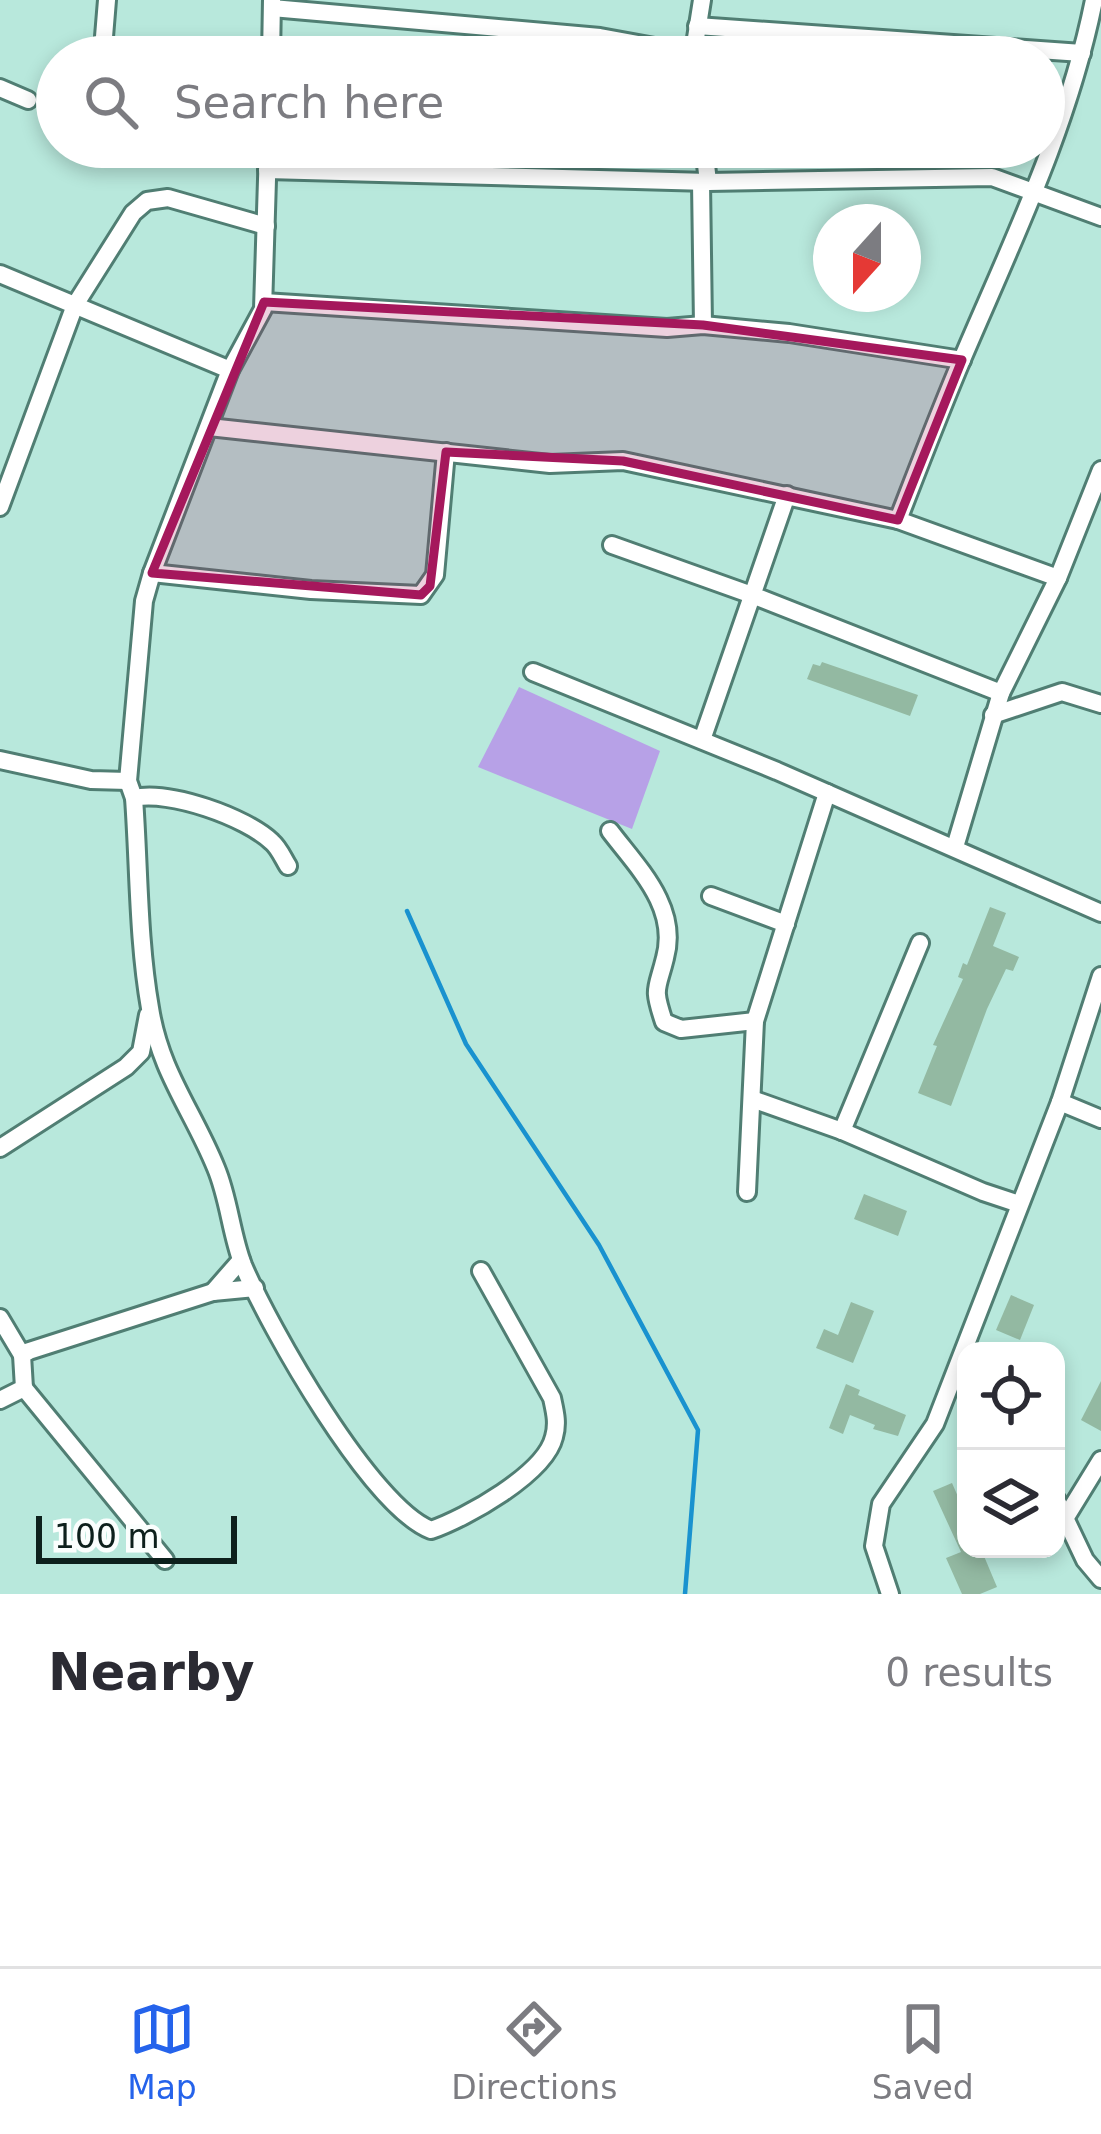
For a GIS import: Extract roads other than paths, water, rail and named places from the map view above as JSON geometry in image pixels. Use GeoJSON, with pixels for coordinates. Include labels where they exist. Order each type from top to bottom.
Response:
{"type":"FeatureCollection","features":[{"type":"Feature","properties":{"kind":"street"},"geometry":{"type":"LineString","coordinates":[[104,36],[107,0]]}},
{"type":"Feature","properties":{"kind":"street"},"geometry":{"type":"LineString","coordinates":[[696,36],[702,0]]}},
{"type":"Feature","properties":{"kind":"street"},"geometry":{"type":"LineString","coordinates":[[1065,104],[1094,0]]}},
{"type":"Feature","properties":{"kind":"street"},"geometry":{"type":"LineString","coordinates":[[271,36],[272,4],[590,36]]}},
{"type":"Feature","properties":{"kind":"street"},"geometry":{"type":"LineString","coordinates":[[697,26],[840,36]]}},
{"type":"Feature","properties":{"kind":"street"},"geometry":{"type":"LineString","coordinates":[[1065,52],[1082,53]]}},
{"type":"Feature","properties":{"kind":"street"},"geometry":{"type":"LineString","coordinates":[[0,88],[28,100]]}},
{"type":"Feature","properties":{"kind":"street"},"geometry":{"type":"LineString","coordinates":[[703,325],[704,168]]}},
{"type":"Feature","properties":{"kind":"street"},"geometry":{"type":"LineString","coordinates":[[898,520],[1044,168]]}},
{"type":"Feature","properties":{"kind":"street"},"geometry":{"type":"LineString","coordinates":[[481,1271],[551,1398],[557,1420],[554,1443],[534,1468],[482,1506],[431,1530],[404,1514],[338,1432],[294,1366],[242,1261],[215,1165],[177,1094],[149,1007],[131,789],[145,601],[230,370],[264,302],[267,170],[704,182],[992,178],[1101,217]]}},
{"type":"Feature","properties":{"kind":"street"},"geometry":{"type":"LineString","coordinates":[[0,507],[75,305],[133,213],[147,201],[167,198],[266,226]]}},
{"type":"Feature","properties":{"kind":"street"},"geometry":{"type":"LineString","coordinates":[[0,274],[230,370]]}},
{"type":"Feature","properties":{"kind":"street"},"geometry":{"type":"LineString","coordinates":[[264,302],[667,328],[703,325],[962,360]]}},
{"type":"Feature","properties":{"kind":"street"},"geometry":{"type":"LineString","coordinates":[[209,427],[550,464],[622,461],[898,520],[1058,578]]}},
{"type":"Feature","properties":{"kind":"street"},"geometry":{"type":"LineString","coordinates":[[152,573],[311,590],[421,595],[435,575],[446,452]]}},
{"type":"Feature","properties":{"kind":"street"},"geometry":{"type":"LineString","coordinates":[[955,847],[1001,693],[1058,578],[1101,470]]}},
{"type":"Feature","properties":{"kind":"street"},"geometry":{"type":"LineString","coordinates":[[702,740],[787,495]]}},
{"type":"Feature","properties":{"kind":"street"},"geometry":{"type":"LineString","coordinates":[[612,545],[1001,693]]}},
{"type":"Feature","properties":{"kind":"street"},"geometry":{"type":"LineString","coordinates":[[533,672],[955,847],[1101,913]]}},
{"type":"Feature","properties":{"kind":"street"},"geometry":{"type":"LineString","coordinates":[[994,715],[1062,692],[1101,704]]}},
{"type":"Feature","properties":{"kind":"street"},"geometry":{"type":"LineString","coordinates":[[0,760],[170,796],[268,838],[288,866]]}},
{"type":"Feature","properties":{"kind":"street"},"geometry":{"type":"LineString","coordinates":[[747,1192],[755,1021],[827,793]]}},
{"type":"Feature","properties":{"kind":"street"},"geometry":{"type":"LineString","coordinates":[[610,831],[661,899],[668,927],[666,958],[654,982],[664,1022],[681,1029],[755,1021]]}},
{"type":"Feature","properties":{"kind":"street"},"geometry":{"type":"LineString","coordinates":[[712,896],[786,924]]}},
{"type":"Feature","properties":{"kind":"street"},"geometry":{"type":"LineString","coordinates":[[842,1131],[920,943]]}},
{"type":"Feature","properties":{"kind":"street"},"geometry":{"type":"LineString","coordinates":[[971,1342],[1060,1102],[1101,976]]}},
{"type":"Feature","properties":{"kind":"street"},"geometry":{"type":"LineString","coordinates":[[0,1148],[126,1067],[141,1052],[149,1007]]}},
{"type":"Feature","properties":{"kind":"street"},"geometry":{"type":"LineString","coordinates":[[752,1099],[1019,1204]]}},
{"type":"Feature","properties":{"kind":"street"},"geometry":{"type":"LineString","coordinates":[[1060,1102],[1101,1119]]}},
{"type":"Feature","properties":{"kind":"street"},"geometry":{"type":"LineString","coordinates":[[213,1292],[242,1261]]}},
{"type":"Feature","properties":{"kind":"street"},"geometry":{"type":"LineString","coordinates":[[22,1355],[213,1292],[255,1288]]}},
{"type":"Feature","properties":{"kind":"street"},"geometry":{"type":"LineString","coordinates":[[0,1318],[22,1355],[20,1373],[25,1388],[165,1560]]}},
{"type":"Feature","properties":{"kind":"street"},"geometry":{"type":"LineString","coordinates":[[890,1594],[874,1546],[881,1504],[935,1424],[957,1377]]}},
{"type":"Feature","properties":{"kind":"street"},"geometry":{"type":"LineString","coordinates":[[0,1400],[25,1388]]}},
{"type":"Feature","properties":{"kind":"street"},"geometry":{"type":"LineString","coordinates":[[1101,1460],[1066,1517],[1084,1560],[1101,1579]]}},
{"type":"Feature","properties":{"kind":"waterway"},"geometry":{"type":"LineString","coordinates":[[407,911],[466,1044],[599,1245],[698,1430],[685,1594]]}}]}
